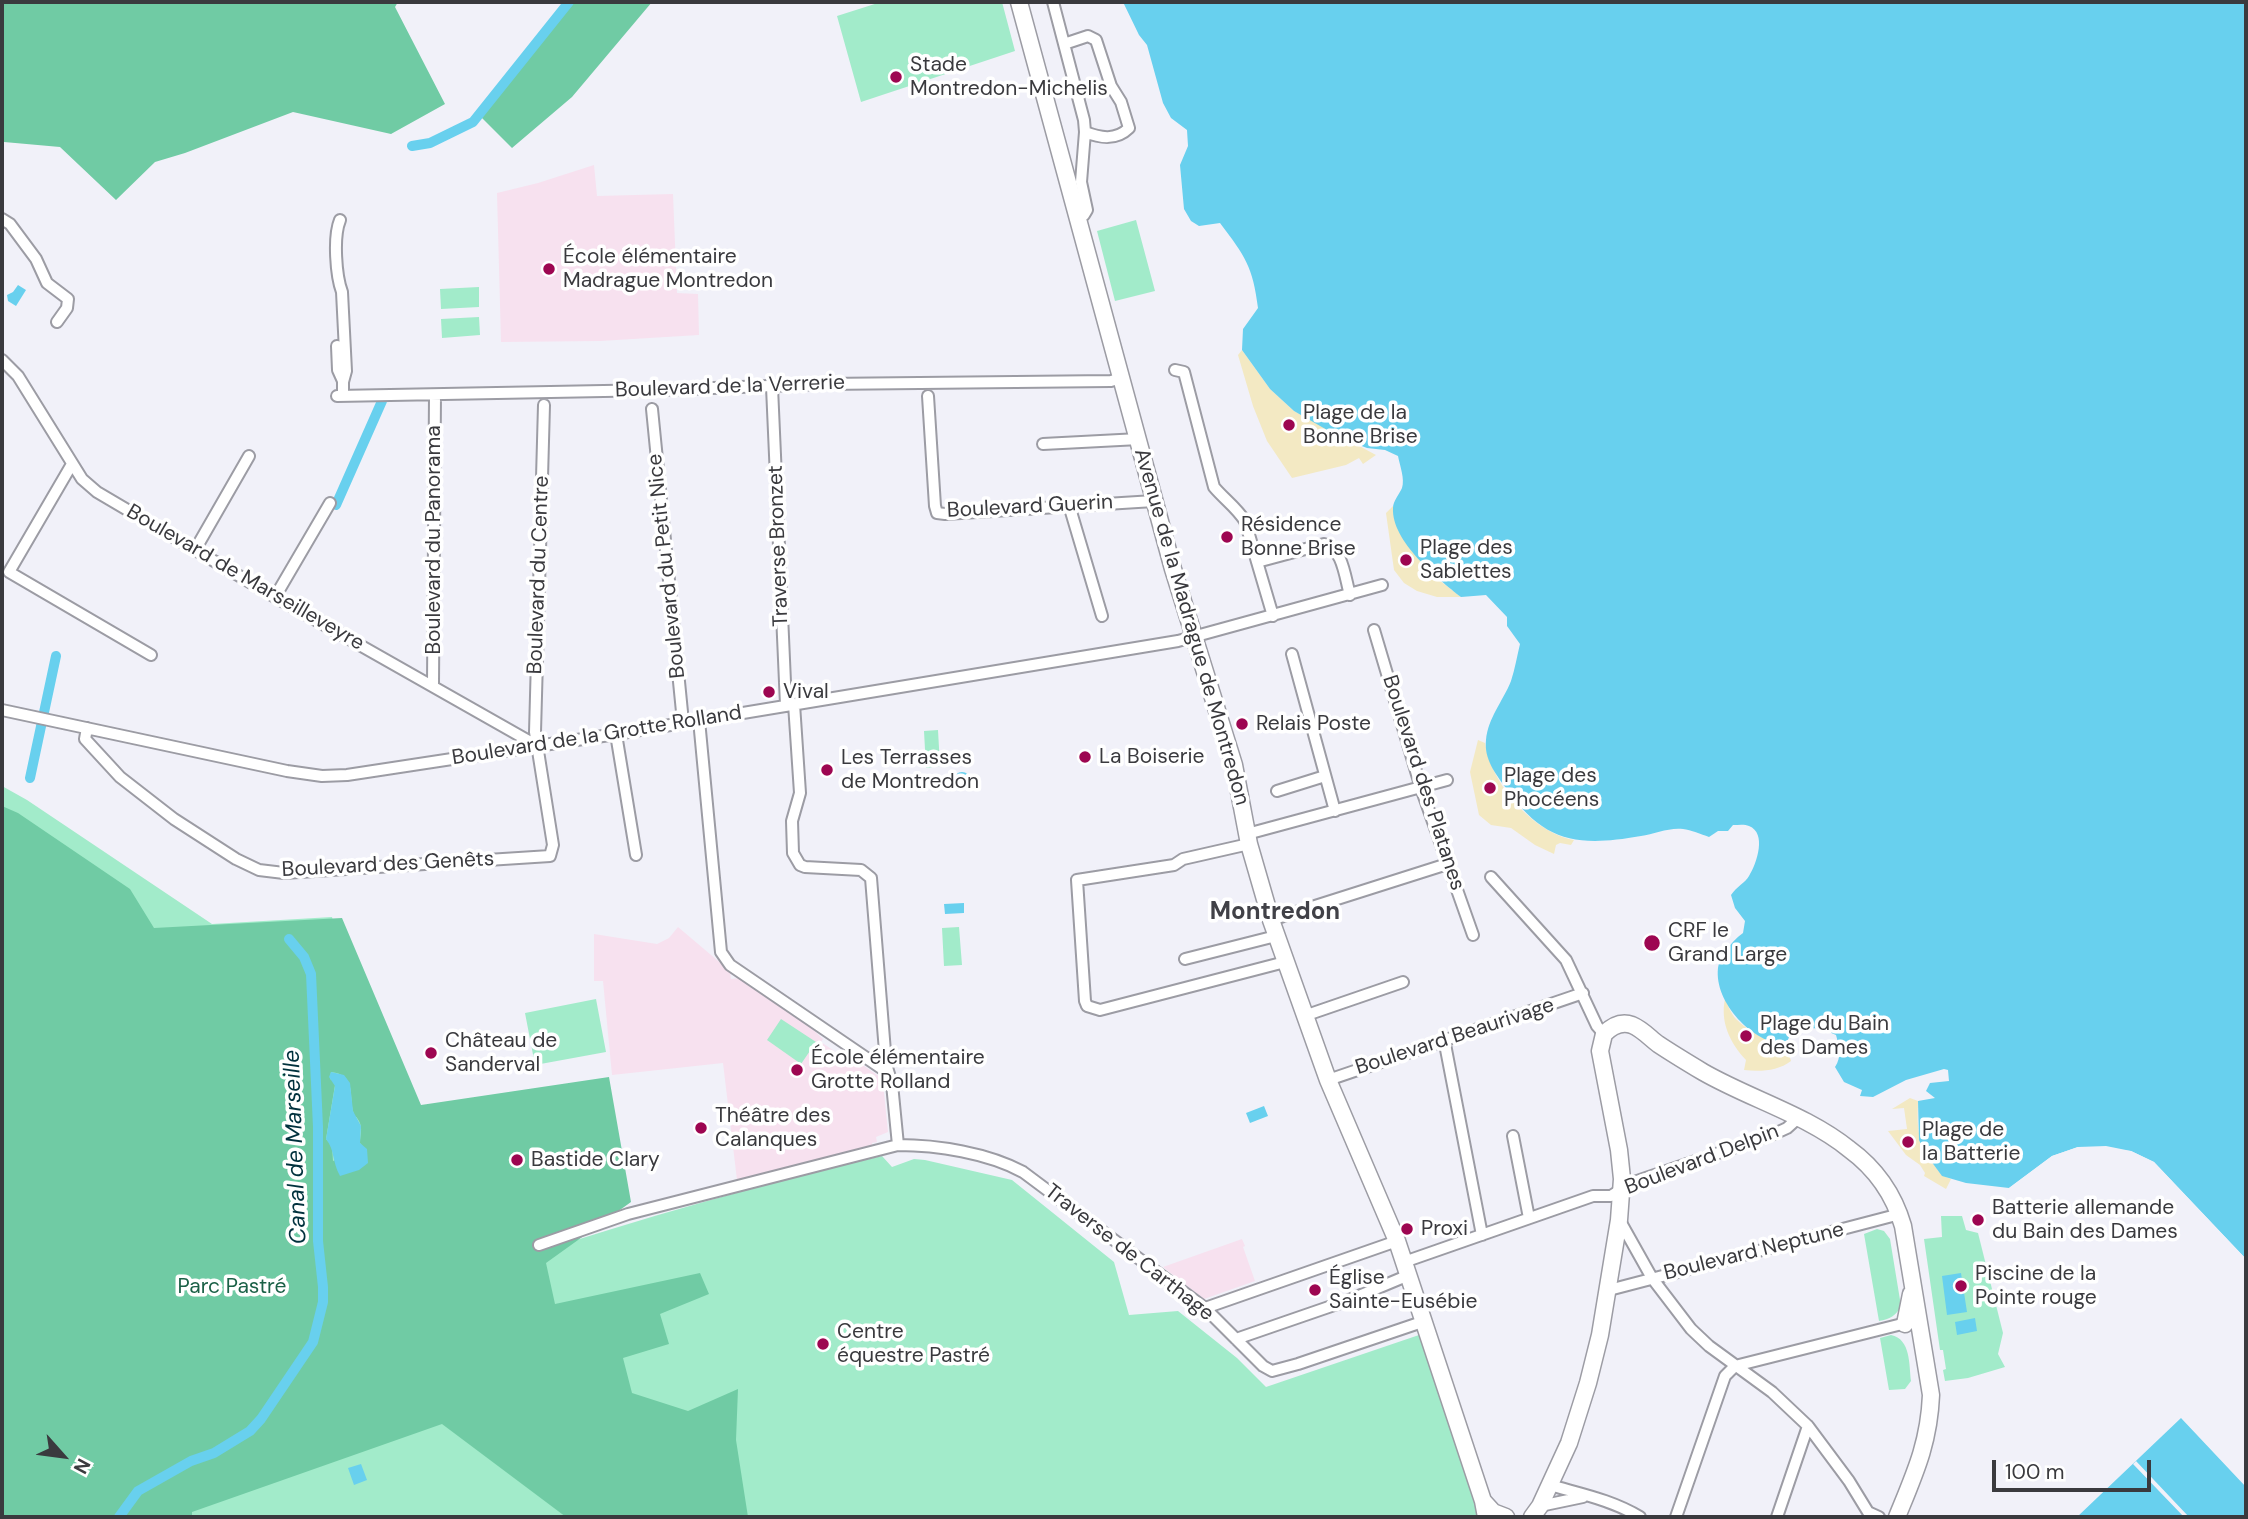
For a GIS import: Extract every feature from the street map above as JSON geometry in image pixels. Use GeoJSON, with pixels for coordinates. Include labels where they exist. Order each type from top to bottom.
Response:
{"type":"FeatureCollection","features":[{"type":"Feature","properties":{"kind":"street","name":"Avenue de la Madrague de Montredon"},"geometry":{"type":"LineString","coordinates":[[1019,2],[1154,501],[1234,765],[1248,839],[1271,920],[1328,1080],[1407,1268],[1485,1509]]}},
{"type":"Feature","properties":{"kind":"street"},"geometry":{"type":"LineString","coordinates":[[1053,2],[1084,120],[1081,182],[1087,210],[1077,218]]}},
{"type":"Feature","properties":{"kind":"street"},"geometry":{"type":"LineString","coordinates":[[1064,44],[1088,36],[1096,40],[1111,86],[1121,102],[1129,128],[1126,132],[1107,138],[1085,132]]}},
{"type":"Feature","properties":{"kind":"street"},"geometry":{"type":"LineString","coordinates":[[2,219],[10,224],[36,259],[47,284],[68,299],[67,308],[57,322]]}},
{"type":"Feature","properties":{"kind":"street","name":"Boulevard de la Verrerie"},"geometry":{"type":"LineString","coordinates":[[341,220],[336,231],[346,371],[340,396],[824,384],[1098,381],[1122,378]]}},
{"type":"Feature","properties":{"kind":"street","name":"Boulevard de Marseilleveyre"},"geometry":{"type":"LineString","coordinates":[[2,359],[18,376],[82,479],[97,492],[536,745]]}},
{"type":"Feature","properties":{"kind":"street"},"geometry":{"type":"LineString","coordinates":[[1175,370],[1184,372],[1214,486],[1221,496],[1237,508],[1245,521],[1273,616]]}},
{"type":"Feature","properties":{"kind":"street","name":"Traverse Bronzet"},"geometry":{"type":"LineString","coordinates":[[772,387],[790,705]]}},
{"type":"Feature","properties":{"kind":"street","name":"Boulevard du Panorama"},"geometry":{"type":"LineString","coordinates":[[433,684],[435,395]]}},
{"type":"Feature","properties":{"kind":"street","name":"Boulevard Guerin"},"geometry":{"type":"LineString","coordinates":[[928,396],[937,513],[1154,501]]}},
{"type":"Feature","properties":{"kind":"street","name":"Boulevard du Centre"},"geometry":{"type":"LineString","coordinates":[[536,745],[544,405]]}},
{"type":"Feature","properties":{"kind":"street","name":"Boulevard du Petit Nice"},"geometry":{"type":"LineString","coordinates":[[652,409],[683,722]]}},
{"type":"Feature","properties":{"kind":"street"},"geometry":{"type":"LineString","coordinates":[[1043,444],[1139,439]]}},
{"type":"Feature","properties":{"kind":"street"},"geometry":{"type":"LineString","coordinates":[[195,550],[249,456]]}},
{"type":"Feature","properties":{"kind":"street"},"geometry":{"type":"LineString","coordinates":[[72,464],[9,572],[151,655]]}},
{"type":"Feature","properties":{"kind":"street"},"geometry":{"type":"LineString","coordinates":[[275,597],[330,503]]}},
{"type":"Feature","properties":{"kind":"street"},"geometry":{"type":"LineString","coordinates":[[1069,505],[1102,616]]}},
{"type":"Feature","properties":{"kind":"street"},"geometry":{"type":"LineString","coordinates":[[1257,562],[1324,544],[1330,546],[1337,552],[1350,595]]}},
{"type":"Feature","properties":{"kind":"street","name":"Boulevard de la Grotte Rolland"},"geometry":{"type":"LineString","coordinates":[[2,710],[287,771],[322,776],[347,775],[616,734],[1194,637],[1382,585]]}},
{"type":"Feature","properties":{"kind":"street","name":"Boulevard des Platanes"},"geometry":{"type":"LineString","coordinates":[[1374,630],[1422,788],[1473,935]]}},
{"type":"Feature","properties":{"kind":"street"},"geometry":{"type":"LineString","coordinates":[[1292,654],[1335,811]]}},
{"type":"Feature","properties":{"kind":"street"},"geometry":{"type":"LineString","coordinates":[[790,705],[800,793],[792,821],[793,853],[805,867],[861,870],[871,878],[887,1072],[892,1084],[898,1145]]}},
{"type":"Feature","properties":{"kind":"street"},"geometry":{"type":"LineString","coordinates":[[699,720],[721,952],[730,965],[887,1072]]}},
{"type":"Feature","properties":{"kind":"street","name":"Boulevard des Genêts"},"geometry":{"type":"LineString","coordinates":[[87,728],[85,739],[120,777],[174,819],[236,859],[260,870],[284,873],[550,856],[553,845],[536,745]]}},
{"type":"Feature","properties":{"kind":"street"},"geometry":{"type":"LineString","coordinates":[[616,734],[636,855]]}},
{"type":"Feature","properties":{"kind":"street"},"geometry":{"type":"LineString","coordinates":[[1277,790],[1325,776]]}},
{"type":"Feature","properties":{"kind":"street"},"geometry":{"type":"LineString","coordinates":[[1284,962],[1100,1010],[1094,1009],[1087,1006],[1085,1001],[1077,880],[1174,865],[1183,859],[1335,811],[1447,780]]}},
{"type":"Feature","properties":{"kind":"street"},"geometry":{"type":"LineString","coordinates":[[1271,920],[1441,866]]}},
{"type":"Feature","properties":{"kind":"street"},"geometry":{"type":"LineString","coordinates":[[1491,877],[1566,960],[1597,1026],[1604,1034]]}},
{"type":"Feature","properties":{"kind":"street"},"geometry":{"type":"LineString","coordinates":[[1185,959],[1276,936]]}},
{"type":"Feature","properties":{"kind":"street"},"geometry":{"type":"LineString","coordinates":[[1304,1016],[1403,982]]}},
{"type":"Feature","properties":{"kind":"street","name":"Boulevard Beaurivage"},"geometry":{"type":"LineString","coordinates":[[1328,1080],[1583,993]]}},
{"type":"Feature","properties":{"kind":"street"},"geometry":{"type":"LineString","coordinates":[[1536,1511],[1569,1443],[1588,1383],[1609,1290],[1621,1189],[1619,1150],[1600,1051],[1604,1034],[1616,1025],[1633,1026],[1703,1071],[1824,1131],[1849,1149],[1883,1184],[1894,1200],[1900,1214],[1913,1288],[1912,1322],[1931,1395],[1930,1420],[1919,1464],[1897,1517]]}},
{"type":"Feature","properties":{"kind":"street"},"geometry":{"type":"LineString","coordinates":[[1444,1039],[1482,1235]]}},
{"type":"Feature","properties":{"kind":"street","name":"Boulevard Delpin"},"geometry":{"type":"LineString","coordinates":[[1236,1339],[1349,1300],[1407,1268],[1482,1235],[1593,1196],[1611,1196],[1631,1183],[1774,1134],[1797,1119]]}},
{"type":"Feature","properties":{"kind":"street"},"geometry":{"type":"LineString","coordinates":[[1513,1136],[1529,1218]]}},
{"type":"Feature","properties":{"kind":"street","name":"Traverse de Carthage"},"geometry":{"type":"LineString","coordinates":[[539,1245],[628,1214],[898,1145],[940,1148],[994,1160],[1023,1172],[1205,1308],[1263,1366],[1272,1371],[1425,1321]]}},
{"type":"Feature","properties":{"kind":"street","name":"Boulevard Neptune"},"geometry":{"type":"LineString","coordinates":[[1609,1290],[1900,1214]]}},
{"type":"Feature","properties":{"kind":"street"},"geometry":{"type":"LineString","coordinates":[[1619,1220],[1652,1278],[1690,1329],[1772,1392],[1808,1426],[1849,1481],[1868,1512],[1879,1517]]}},
{"type":"Feature","properties":{"kind":"street"},"geometry":{"type":"LineString","coordinates":[[1205,1308],[1397,1241]]}},
{"type":"Feature","properties":{"kind":"street"},"geometry":{"type":"LineString","coordinates":[[1676,1517],[1725,1376],[1735,1366],[1912,1322]]}},
{"type":"Feature","properties":{"kind":"street"},"geometry":{"type":"LineString","coordinates":[[1777,1517],[1808,1426]]}},
{"type":"Feature","properties":{"kind":"street"},"geometry":{"type":"LineString","coordinates":[[1550,1485],[1585,1497],[1600,1498],[1640,1517]]}},
{"type":"Feature","properties":{"kind":"street"},"geometry":{"type":"LineString","coordinates":[[1523,1517],[1536,1498],[1550,1485]]}},
{"type":"Feature","properties":{"kind":"street"},"geometry":{"type":"LineString","coordinates":[[1536,1511],[1585,1497]]}},
{"type":"Feature","properties":{"kind":"street"},"geometry":{"type":"LineString","coordinates":[[1485,1509],[1506,1517]]}},
{"type":"Feature","properties":{"kind":"shaded area"},"geometry":{"type":"Polygon","coordinates":[[[594,165],[597,196],[673,194],[677,293],[698,294],[699,335],[600,341],[501,342],[497,193],[594,165]]]}},
{"type":"Feature","properties":{"kind":"shaded area"},"geometry":{"type":"Polygon","coordinates":[[[678,927],[730,971],[731,979],[740,978],[807,1024],[823,1039],[821,1042],[837,1053],[848,1055],[880,1077],[883,1083],[888,1132],[876,1137],[877,1142],[872,1143],[872,1147],[737,1180],[723,1063],[612,1075],[603,981],[594,981],[594,934],[657,944],[669,938],[678,927]]]}},
{"type":"Feature","properties":{"kind":"shaded area"},"geometry":{"type":"Polygon","coordinates":[[[1242,1239],[1255,1281],[1204,1299],[1163,1267],[1242,1239]]]}},
{"type":"Feature","properties":{"kind":"green space"},"geometry":{"type":"Polygon","coordinates":[[[2,2],[398,2],[395,7],[445,104],[391,134],[293,112],[155,162],[116,200],[60,147],[4,142],[2,144],[2,2]]]}},
{"type":"Feature","properties":{"kind":"green space"},"geometry":{"type":"Polygon","coordinates":[[[569,2],[652,2],[572,97],[512,148],[481,117],[554,26],[569,2]]]}},
{"type":"Feature","properties":{"kind":"green space","name":"Stade Montredon-Michelis"},"geometry":{"type":"Polygon","coordinates":[[[881,2],[1002,2],[1015,51],[861,102],[837,16],[881,2]]]}},
{"type":"Feature","properties":{"kind":"green space"},"geometry":{"type":"Polygon","coordinates":[[[1136,220],[1155,291],[1115,301],[1097,231],[1136,220]]]}},
{"type":"Feature","properties":{"kind":"green space"},"geometry":{"type":"Polygon","coordinates":[[[479,287],[479,307],[441,309],[440,289],[479,287]]]}},
{"type":"Feature","properties":{"kind":"green space"},"geometry":{"type":"Polygon","coordinates":[[[479,317],[480,335],[442,338],[441,319],[479,317]]]}},
{"type":"Feature","properties":{"kind":"green space"},"geometry":{"type":"Polygon","coordinates":[[[938,730],[940,766],[926,768],[924,731],[938,730]]]}},
{"type":"Feature","properties":{"kind":"green space"},"geometry":{"type":"Polygon","coordinates":[[[2,786],[212,924],[332,917],[385,1114],[524,1257],[702,1202],[882,1156],[892,1167],[914,1159],[925,1160],[1012,1180],[1114,1262],[1129,1315],[1178,1311],[1237,1358],[1266,1387],[1419,1335],[1479,1517],[2,1517],[2,786]]]}},
{"type":"Feature","properties":{"kind":"green space","name":"Parc Pastré"},"geometry":{"type":"Polygon","coordinates":[[[2,806],[18,813],[130,889],[154,928],[342,918],[421,1105],[609,1077],[631,1202],[546,1263],[555,1304],[700,1273],[709,1294],[660,1314],[669,1344],[623,1358],[632,1393],[688,1411],[738,1389],[736,1440],[748,1517],[566,1517],[442,1424],[192,1512],[192,1517],[2,1517],[2,806]],[[331,1072],[330,1079],[335,1085],[326,1139],[332,1146],[333,1161],[364,1148],[360,1143],[361,1126],[354,1114],[350,1086],[339,1074],[331,1072]]]}},
{"type":"Feature","properties":{"kind":"green space"},"geometry":{"type":"Polygon","coordinates":[[[959,927],[962,965],[944,966],[942,928],[959,927]]]}},
{"type":"Feature","properties":{"kind":"green space"},"geometry":{"type":"Polygon","coordinates":[[[596,999],[606,1052],[535,1065],[525,1013],[596,999]]]}},
{"type":"Feature","properties":{"kind":"green space"},"geometry":{"type":"Polygon","coordinates":[[[781,1019],[816,1042],[801,1064],[767,1040],[781,1019]]]}},
{"type":"Feature","properties":{"kind":"green space","name":"Piscine de la Pointe rouge"},"geometry":{"type":"Polygon","coordinates":[[[1941,1216],[1962,1216],[1966,1230],[1978,1233],[2003,1333],[1998,1354],[2005,1367],[1968,1378],[1945,1381],[1943,1370],[1946,1369],[1943,1350],[1940,1350],[1924,1239],[1942,1237],[1941,1216]]]}},
{"type":"Feature","properties":{"kind":"green space"},"geometry":{"type":"Polygon","coordinates":[[[1877,1229],[1884,1231],[1890,1239],[1901,1306],[1892,1316],[1879,1321],[1864,1234],[1877,1229]]]}},
{"type":"Feature","properties":{"kind":"green space"},"geometry":{"type":"Polygon","coordinates":[[[1891,1335],[1898,1337],[1908,1354],[1911,1381],[1905,1389],[1889,1390],[1880,1338],[1891,1335]]]}},
{"type":"Feature","properties":{"kind":"sand","name":"Plage de la Bonne Brise"},"geometry":{"type":"Polygon","coordinates":[[[1242,350],[1270,389],[1294,411],[1376,455],[1363,464],[1359,458],[1346,465],[1292,478],[1267,441],[1253,406],[1238,355],[1242,350]]]}},
{"type":"Feature","properties":{"kind":"sand","name":"Plage des Sablettes"},"geometry":{"type":"Polygon","coordinates":[[[1393,506],[1394,519],[1430,573],[1461,597],[1437,597],[1417,591],[1404,583],[1394,570],[1386,513],[1393,506]]]}},
{"type":"Feature","properties":{"kind":"sand","name":"Plage des Phocéens"},"geometry":{"type":"Polygon","coordinates":[[[1478,740],[1485,743],[1496,774],[1516,804],[1543,827],[1574,840],[1571,845],[1556,845],[1554,854],[1535,845],[1511,828],[1491,825],[1479,815],[1470,772],[1478,740]]]}},
{"type":"Feature","properties":{"kind":"sand","name":"Plage du Bain des Dames"},"geometry":{"type":"Polygon","coordinates":[[[1725,999],[1734,1017],[1746,1028],[1766,1039],[1786,1045],[1791,1061],[1769,1070],[1744,1070],[1746,1060],[1735,1047],[1725,1024],[1725,999]]]}},
{"type":"Feature","properties":{"kind":"sand","name":"Plage de la Batterie"},"geometry":{"type":"Polygon","coordinates":[[[1910,1098],[1918,1101],[1918,1127],[1924,1150],[1940,1172],[1951,1179],[1946,1189],[1924,1176],[1920,1165],[1906,1155],[1888,1131],[1907,1129],[1904,1108],[1892,1109],[1910,1098]]]}},
{"type":"Feature","properties":{"kind":"water"},"geometry":{"type":"Polygon","coordinates":[[[1123,2],[2246,2],[2246,1259],[2154,1162],[2131,1151],[2078,1147],[2052,1156],[2009,1188],[1966,1183],[1942,1176],[1919,1140],[1918,1101],[1935,1098],[1926,1091],[1930,1083],[1949,1081],[1948,1070],[1906,1080],[1873,1097],[1860,1096],[1862,1090],[1844,1082],[1835,1067],[1839,1055],[1836,1035],[1825,1030],[1803,1029],[1791,1032],[1786,1045],[1773,1043],[1749,1029],[1738,1019],[1722,995],[1718,968],[1721,958],[1743,933],[1745,921],[1735,908],[1731,895],[1749,876],[1759,849],[1758,835],[1749,826],[1733,825],[1728,831],[1718,831],[1709,837],[1678,829],[1619,839],[1581,840],[1564,837],[1549,830],[1520,806],[1494,771],[1486,747],[1487,732],[1511,681],[1520,644],[1507,626],[1507,617],[1486,595],[1461,597],[1429,570],[1408,546],[1394,521],[1394,503],[1403,484],[1398,456],[1341,438],[1294,411],[1270,389],[1242,350],[1243,329],[1258,308],[1250,272],[1242,254],[1220,223],[1199,226],[1191,221],[1184,209],[1180,165],[1188,146],[1187,130],[1171,118],[1163,103],[1147,45],[1139,35],[1123,2]]]}},
{"type":"Feature","properties":{"kind":"water"},"geometry":{"type":"Polygon","coordinates":[[[18,285],[26,290],[16,306],[8,301],[7,295],[18,285]]]}},
{"type":"Feature","properties":{"kind":"water"},"geometry":{"type":"Polygon","coordinates":[[[959,772],[965,772],[970,780],[968,786],[959,788],[954,783],[954,777],[959,772]]]}},
{"type":"Feature","properties":{"kind":"water"},"geometry":{"type":"Polygon","coordinates":[[[964,903],[964,913],[945,914],[944,904],[964,903]]]}},
{"type":"Feature","properties":{"kind":"water"},"geometry":{"type":"Polygon","coordinates":[[[331,1072],[344,1075],[350,1083],[353,1111],[361,1126],[360,1143],[367,1149],[368,1163],[359,1170],[340,1176],[326,1139],[335,1086],[329,1077],[331,1072]]]}},
{"type":"Feature","properties":{"kind":"water"},"geometry":{"type":"Polygon","coordinates":[[[1264,1106],[1268,1116],[1250,1123],[1246,1113],[1264,1106]]]}},
{"type":"Feature","properties":{"kind":"water"},"geometry":{"type":"Polygon","coordinates":[[[1961,1273],[1967,1312],[1947,1315],[1942,1276],[1961,1273]]]}},
{"type":"Feature","properties":{"kind":"water"},"geometry":{"type":"Polygon","coordinates":[[[1975,1318],[1977,1331],[1957,1335],[1955,1322],[1975,1318]]]}},
{"type":"Feature","properties":{"kind":"water"},"geometry":{"type":"Polygon","coordinates":[[[2181,1418],[2246,1487],[2246,1517],[2077,1517],[2181,1418]]]}},
{"type":"Feature","properties":{"kind":"water"},"geometry":{"type":"Polygon","coordinates":[[[361,1464],[367,1480],[354,1485],[348,1468],[361,1464]]]}},
{"type":"Feature","properties":{"kind":"pier"},"geometry":{"type":"Polygon","coordinates":[[[2106,1146],[2131,1151],[2154,1162],[2246,1262],[2151,1165],[2130,1155],[2105,1150],[2079,1150],[2054,1159],[2009,1192],[2009,1188],[2052,1156],[2078,1147],[2106,1146]]]}},
{"type":"Feature","properties":{"kind":"pier"},"geometry":{"type":"Polygon","coordinates":[[[2136,1461],[2189,1517],[2184,1517],[2133,1464],[2136,1461]]]}},
{"type":"Feature","properties":{"kind":"waterway","name":"Canal de Marseille"},"geometry":{"type":"LineString","coordinates":[[412,146],[430,143],[473,122],[569,2]]}},
{"type":"Feature","properties":{"kind":"waterway","name":"Canal de Marseille"},"geometry":{"type":"LineString","coordinates":[[336,505],[382,401]]}},
{"type":"Feature","properties":{"kind":"waterway","name":"Canal de Marseille"},"geometry":{"type":"LineString","coordinates":[[30,778],[56,656]]}},
{"type":"Feature","properties":{"kind":"waterway","name":"Canal de Marseille"},"geometry":{"type":"LineString","coordinates":[[119,1517],[138,1491],[191,1461],[214,1453],[250,1431],[313,1342],[323,1302],[323,1287],[318,1241],[318,1127],[311,974],[304,957],[289,939]]}},
{"type":"Feature","properties":{"kind":"place","name":"Stade Montredon-Michelis"},"geometry":{"type":"Point","coordinates":[896,77]}},
{"type":"Feature","properties":{"kind":"place","name":"École élémentaire Madrague Montredon"},"geometry":{"type":"Point","coordinates":[549,269]}},
{"type":"Feature","properties":{"kind":"place","name":"Plage de la Bonne Brise"},"geometry":{"type":"Point","coordinates":[1289,425]}},
{"type":"Feature","properties":{"kind":"place","name":"Résidence Bonne Brise"},"geometry":{"type":"Point","coordinates":[1227,537]}},
{"type":"Feature","properties":{"kind":"place","name":"Plage des Sablettes"},"geometry":{"type":"Point","coordinates":[1406,560]}},
{"type":"Feature","properties":{"kind":"place","name":"Vival"},"geometry":{"type":"Point","coordinates":[769,692]}},
{"type":"Feature","properties":{"kind":"place","name":"Relais Poste"},"geometry":{"type":"Point","coordinates":[1242,724]}},
{"type":"Feature","properties":{"kind":"place","name":"La Boiserie"},"geometry":{"type":"Point","coordinates":[1085,757]}},
{"type":"Feature","properties":{"kind":"place","name":"Les Terrasses de Montredon"},"geometry":{"type":"Point","coordinates":[827,770]}},
{"type":"Feature","properties":{"kind":"place","name":"Plage des Phocéens"},"geometry":{"type":"Point","coordinates":[1490,788]}},
{"type":"Feature","properties":{"kind":"place","name":"CRF le Grand Large"},"geometry":{"type":"Point","coordinates":[1652,943]}},
{"type":"Feature","properties":{"kind":"place","name":"Plage du Bain des Dames"},"geometry":{"type":"Point","coordinates":[1746,1036]}},
{"type":"Feature","properties":{"kind":"place","name":"Château de Sanderval"},"geometry":{"type":"Point","coordinates":[431,1053]}},
{"type":"Feature","properties":{"kind":"place","name":"École élémentaire Grotte Rolland"},"geometry":{"type":"Point","coordinates":[797,1070]}},
{"type":"Feature","properties":{"kind":"place","name":"Théâtre des Calanques"},"geometry":{"type":"Point","coordinates":[701,1128]}},
{"type":"Feature","properties":{"kind":"place","name":"Plage de la Batterie"},"geometry":{"type":"Point","coordinates":[1908,1142]}},
{"type":"Feature","properties":{"kind":"place","name":"Bastide Clary"},"geometry":{"type":"Point","coordinates":[517,1160]}},
{"type":"Feature","properties":{"kind":"place","name":"Batterie allemande du Bain des Dames"},"geometry":{"type":"Point","coordinates":[1978,1220]}},
{"type":"Feature","properties":{"kind":"place","name":"Proxi"},"geometry":{"type":"Point","coordinates":[1407,1229]}},
{"type":"Feature","properties":{"kind":"place","name":"Piscine de la Pointe rouge"},"geometry":{"type":"Point","coordinates":[1961,1286]}},
{"type":"Feature","properties":{"kind":"place","name":"Église Sainte-Eusébie"},"geometry":{"type":"Point","coordinates":[1315,1290]}},
{"type":"Feature","properties":{"kind":"place","name":"Centre équestre Pastré"},"geometry":{"type":"Point","coordinates":[823,1344]}},
{"type":"Feature","properties":{"kind":"district","name":"Montredon"},"geometry":{"type":"Point","coordinates":[1275,913]}}]}
